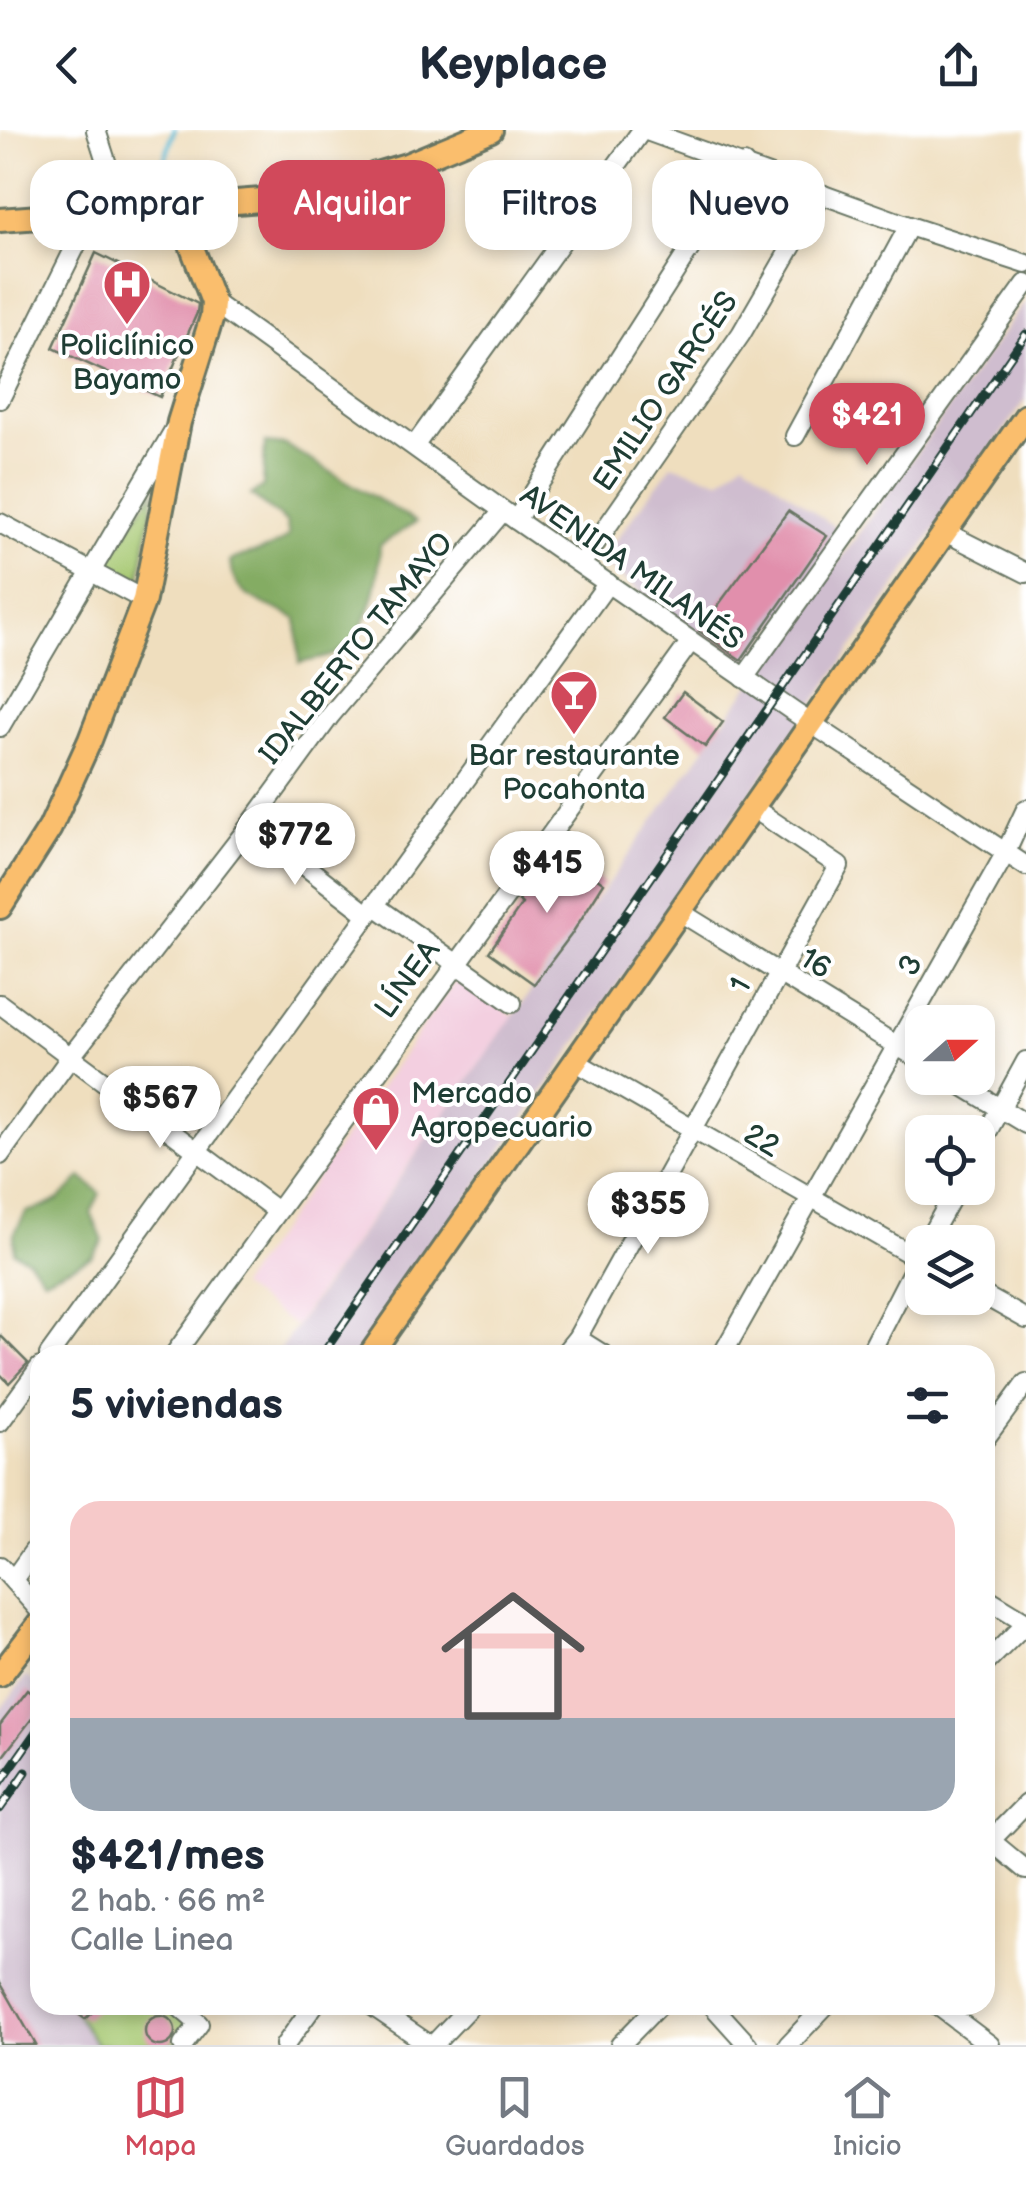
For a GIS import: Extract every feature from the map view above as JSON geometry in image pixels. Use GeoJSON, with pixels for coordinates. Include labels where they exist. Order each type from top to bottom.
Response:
{"type":"FeatureCollection","features":[{"type":"Feature","properties":{"kind":"main road"},"geometry":{"type":"LineString","coordinates":[[238,200],[312,193],[407,165],[491,130]]}},
{"type":"Feature","properties":{"kind":"main road"},"geometry":{"type":"LineString","coordinates":[[0,220],[30,217]]}},
{"type":"Feature","properties":{"kind":"main road"},"geometry":{"type":"LineString","coordinates":[[0,907],[50,828],[90,740],[144,600],[179,422],[212,317],[213,302],[193,250]]}},
{"type":"Feature","properties":{"kind":"main road"},"geometry":{"type":"LineString","coordinates":[[378,1345],[1026,416]]}},
{"type":"Feature","properties":{"kind":"main road"},"geometry":{"type":"LineString","coordinates":[[0,1675],[30,1636]]}},
{"type":"Feature","properties":{"kind":"street"},"geometry":{"type":"LineString","coordinates":[[96,130],[106,160]]}},
{"type":"Feature","properties":{"kind":"street"},"geometry":{"type":"LineString","coordinates":[[414,445],[643,130],[732,160]]}},
{"type":"Feature","properties":{"kind":"street"},"geometry":{"type":"LineString","coordinates":[[825,195],[1026,264]]}},
{"type":"Feature","properties":{"kind":"street"},"geometry":{"type":"LineString","coordinates":[[795,436],[909,226]]}},
{"type":"Feature","properties":{"kind":"street"},"geometry":{"type":"LineString","coordinates":[[0,399],[73,250]]}},
{"type":"Feature","properties":{"kind":"street","name":"IDALBERTO TAMAYO"},"geometry":{"type":"LineString","coordinates":[[0,1155],[330,716],[509,516],[687,250]]}},
{"type":"Feature","properties":{"kind":"street","name":"EMILIO GARCÉS"},"geometry":{"type":"LineString","coordinates":[[581,564],[741,334],[790,250]]}},
{"type":"Feature","properties":{"kind":"street"},"geometry":{"type":"LineString","coordinates":[[744,678],[1026,284]]}},
{"type":"Feature","properties":{"kind":"street","name":"AVENIDA MILANÉS"},"geometry":{"type":"LineString","coordinates":[[213,302],[509,516],[1026,866]]}},
{"type":"Feature","properties":{"kind":"street"},"geometry":{"type":"LineString","coordinates":[[0,728],[6,703],[91,572],[179,422]]}},
{"type":"Feature","properties":{"kind":"street"},"geometry":{"type":"LineString","coordinates":[[0,523],[144,600]]}},
{"type":"Feature","properties":{"kind":"street"},"geometry":{"type":"LineString","coordinates":[[945,532],[1026,573]]}},
{"type":"Feature","properties":{"kind":"street"},"geometry":{"type":"LineString","coordinates":[[56,1345],[608,583]]}},
{"type":"Feature","properties":{"kind":"street","name":"LÍNEA"},"geometry":{"type":"LineString","coordinates":[[181,1345],[692,641]]}},
{"type":"Feature","properties":{"kind":"street","name":"1"},"geometry":{"type":"LineString","coordinates":[[571,1345],[839,866],[753,808]]}},
{"type":"Feature","properties":{"kind":"street","name":"3"},"geometry":{"type":"LineString","coordinates":[[727,1345],[1006,854],[1026,809]]}},
{"type":"Feature","properties":{"kind":"street"},"geometry":{"type":"LineString","coordinates":[[251,824],[371,909],[457,961],[512,1003]]}},
{"type":"Feature","properties":{"kind":"street","name":"16"},"geometry":{"type":"LineString","coordinates":[[680,912],[905,1050]]}},
{"type":"Feature","properties":{"kind":"street"},"geometry":{"type":"LineString","coordinates":[[0,1004],[277,1210]]}},
{"type":"Feature","properties":{"kind":"street"},"geometry":{"type":"LineString","coordinates":[[995,1118],[1026,1061]]}},
{"type":"Feature","properties":{"kind":"street","name":"22"},"geometry":{"type":"LineString","coordinates":[[576,1062],[808,1198],[905,1245]]}},
{"type":"Feature","properties":{"kind":"street"},"geometry":{"type":"LineString","coordinates":[[978,1095],[1026,1124]]}},
{"type":"Feature","properties":{"kind":"street"},"geometry":{"type":"LineString","coordinates":[[873,1345],[905,1287]]}},
{"type":"Feature","properties":{"kind":"street"},"geometry":{"type":"LineString","coordinates":[[995,1302],[1026,1319]]}},
{"type":"Feature","properties":{"kind":"street"},"geometry":{"type":"LineString","coordinates":[[576,1338],[588,1345]]}},
{"type":"Feature","properties":{"kind":"street"},"geometry":{"type":"LineString","coordinates":[[0,1422],[30,1381]]}},
{"type":"Feature","properties":{"kind":"street"},"geometry":{"type":"LineString","coordinates":[[995,1425],[1026,1382]]}},
{"type":"Feature","properties":{"kind":"street"},"geometry":{"type":"LineString","coordinates":[[30,1551],[6,1573],[30,1600]]}},
{"type":"Feature","properties":{"kind":"street"},"geometry":{"type":"LineString","coordinates":[[995,1603],[1026,1623],[995,1654]]}},
{"type":"Feature","properties":{"kind":"street"},"geometry":{"type":"LineString","coordinates":[[995,1833],[1026,1804]]}},
{"type":"Feature","properties":{"kind":"street"},"geometry":{"type":"LineString","coordinates":[[995,1847],[1026,1870]]}},
{"type":"Feature","properties":{"kind":"street"},"geometry":{"type":"LineString","coordinates":[[183,2045],[199,2024],[189,2015]]}},
{"type":"Feature","properties":{"kind":"street"},"geometry":{"type":"LineString","coordinates":[[284,2045],[306,2015]]}},
{"type":"Feature","properties":{"kind":"street"},"geometry":{"type":"LineString","coordinates":[[386,2015],[431,2045],[461,2015]]}},
{"type":"Feature","properties":{"kind":"street"},"geometry":{"type":"LineString","coordinates":[[620,2045],[649,2015]]}},
{"type":"Feature","properties":{"kind":"street"},"geometry":{"type":"LineString","coordinates":[[721,2015],[748,2045]]}},
{"type":"Feature","properties":{"kind":"street"},"geometry":{"type":"LineString","coordinates":[[788,2045],[816,2015]]}},
{"type":"Feature","properties":{"kind":"street"},"geometry":{"type":"LineString","coordinates":[[950,2015],[990,2045]]}},
{"type":"Feature","properties":{"kind":"shaded area"},"geometry":{"type":"Polygon","coordinates":[[[1026,300],[1026,399],[366,1345],[283,1345],[513,1016],[1026,300]]]}},
{"type":"Feature","properties":{"kind":"shaded area"},"geometry":{"type":"Polygon","coordinates":[[[744,460],[847,536],[742,668],[600,561],[672,465],[720,480],[744,460]]]}},
{"type":"Feature","properties":{"kind":"shaded area","name":"Mercado Agropecuario"},"geometry":{"type":"Polygon","coordinates":[[[458,977],[513,1016],[295,1326],[239,1287],[458,977]]]}},
{"type":"Feature","properties":{"kind":"shaded area"},"geometry":{"type":"Polygon","coordinates":[[[26,1676],[30,1679],[30,2015],[77,2015],[97,2045],[0,2045],[0,1710],[26,1676]]]}},
{"type":"Feature","properties":{"kind":"green space"},"geometry":{"type":"Polygon","coordinates":[[[265,443],[285,445],[416,522],[380,545],[378,574],[366,618],[350,642],[324,658],[299,663],[297,619],[244,593],[232,575],[230,561],[275,546],[289,536],[286,522],[251,495],[263,487],[265,443]]]}},
{"type":"Feature","properties":{"kind":"green space"},"geometry":{"type":"Polygon","coordinates":[[[155,489],[137,594],[98,573],[155,489]]]}},
{"type":"Feature","properties":{"kind":"green space"},"geometry":{"type":"Polygon","coordinates":[[[81,1177],[100,1193],[91,1213],[103,1241],[92,1257],[44,1279],[29,1260],[14,1252],[14,1234],[26,1212],[57,1200],[81,1177]]]}},
{"type":"Feature","properties":{"kind":"green space"},"geometry":{"type":"Polygon","coordinates":[[[77,2015],[184,2015],[192,2022],[172,2045],[97,2045],[77,2015]]]}},
{"type":"Feature","properties":{"kind":"building","name":"Policlínico Bayamo"},"geometry":{"type":"Polygon","coordinates":[[[96,253],[198,304],[160,397],[53,348],[96,253]]]}},
{"type":"Feature","properties":{"kind":"building"},"geometry":{"type":"Polygon","coordinates":[[[788,511],[827,536],[741,660],[699,631],[788,511]]]}},
{"type":"Feature","properties":{"kind":"building"},"geometry":{"type":"Polygon","coordinates":[[[683,692],[723,722],[705,747],[665,717],[683,692]]]}},
{"type":"Feature","properties":{"kind":"building"},"geometry":{"type":"Polygon","coordinates":[[[557,848],[604,883],[534,984],[489,952],[522,904],[519,901],[525,891],[557,848]]]}},
{"type":"Feature","properties":{"kind":"building"},"geometry":{"type":"Polygon","coordinates":[[[0,1335],[28,1363],[9,1383],[0,1374],[0,1335]]]}},
{"type":"Feature","properties":{"kind":"building"},"geometry":{"type":"Polygon","coordinates":[[[27,1690],[30,1692],[30,1721],[0,1760],[0,1725],[27,1690]]]}},
{"type":"Feature","properties":{"kind":"building"},"geometry":{"type":"Polygon","coordinates":[[[0,1982],[36,2045],[0,2045],[0,1982]]]}},
{"type":"Feature","properties":{"kind":"building"},"geometry":{"type":"Polygon","coordinates":[[[160,2016],[171,2020],[175,2031],[171,2042],[160,2046],[149,2042],[145,2031],[149,2020],[160,2016]]]}},
{"type":"Feature","properties":{"kind":"waterway"},"geometry":{"type":"LineString","coordinates":[[165,160],[174,130]]}},
{"type":"Feature","properties":{"kind":"railway"},"geometry":{"type":"LineString","coordinates":[[329,1345],[1026,334]]}},
{"type":"Feature","properties":{"kind":"railway"},"geometry":{"type":"LineString","coordinates":[[0,1783],[30,1740]]}},
{"type":"Feature","properties":{"kind":"railway"},"geometry":{"type":"LineString","coordinates":[[0,1809],[26,1772]]}},
{"type":"Feature","properties":{"kind":"place","name":"Policlínico Bayamo"},"geometry":{"type":"Point","coordinates":[127,326]}},
{"type":"Feature","properties":{"kind":"place","name":"Bar restaurante Pocahonta"},"geometry":{"type":"Point","coordinates":[574,736]}},
{"type":"Feature","properties":{"kind":"place","name":"Mercado Agropecuario"},"geometry":{"type":"Point","coordinates":[376,1152]}}]}
